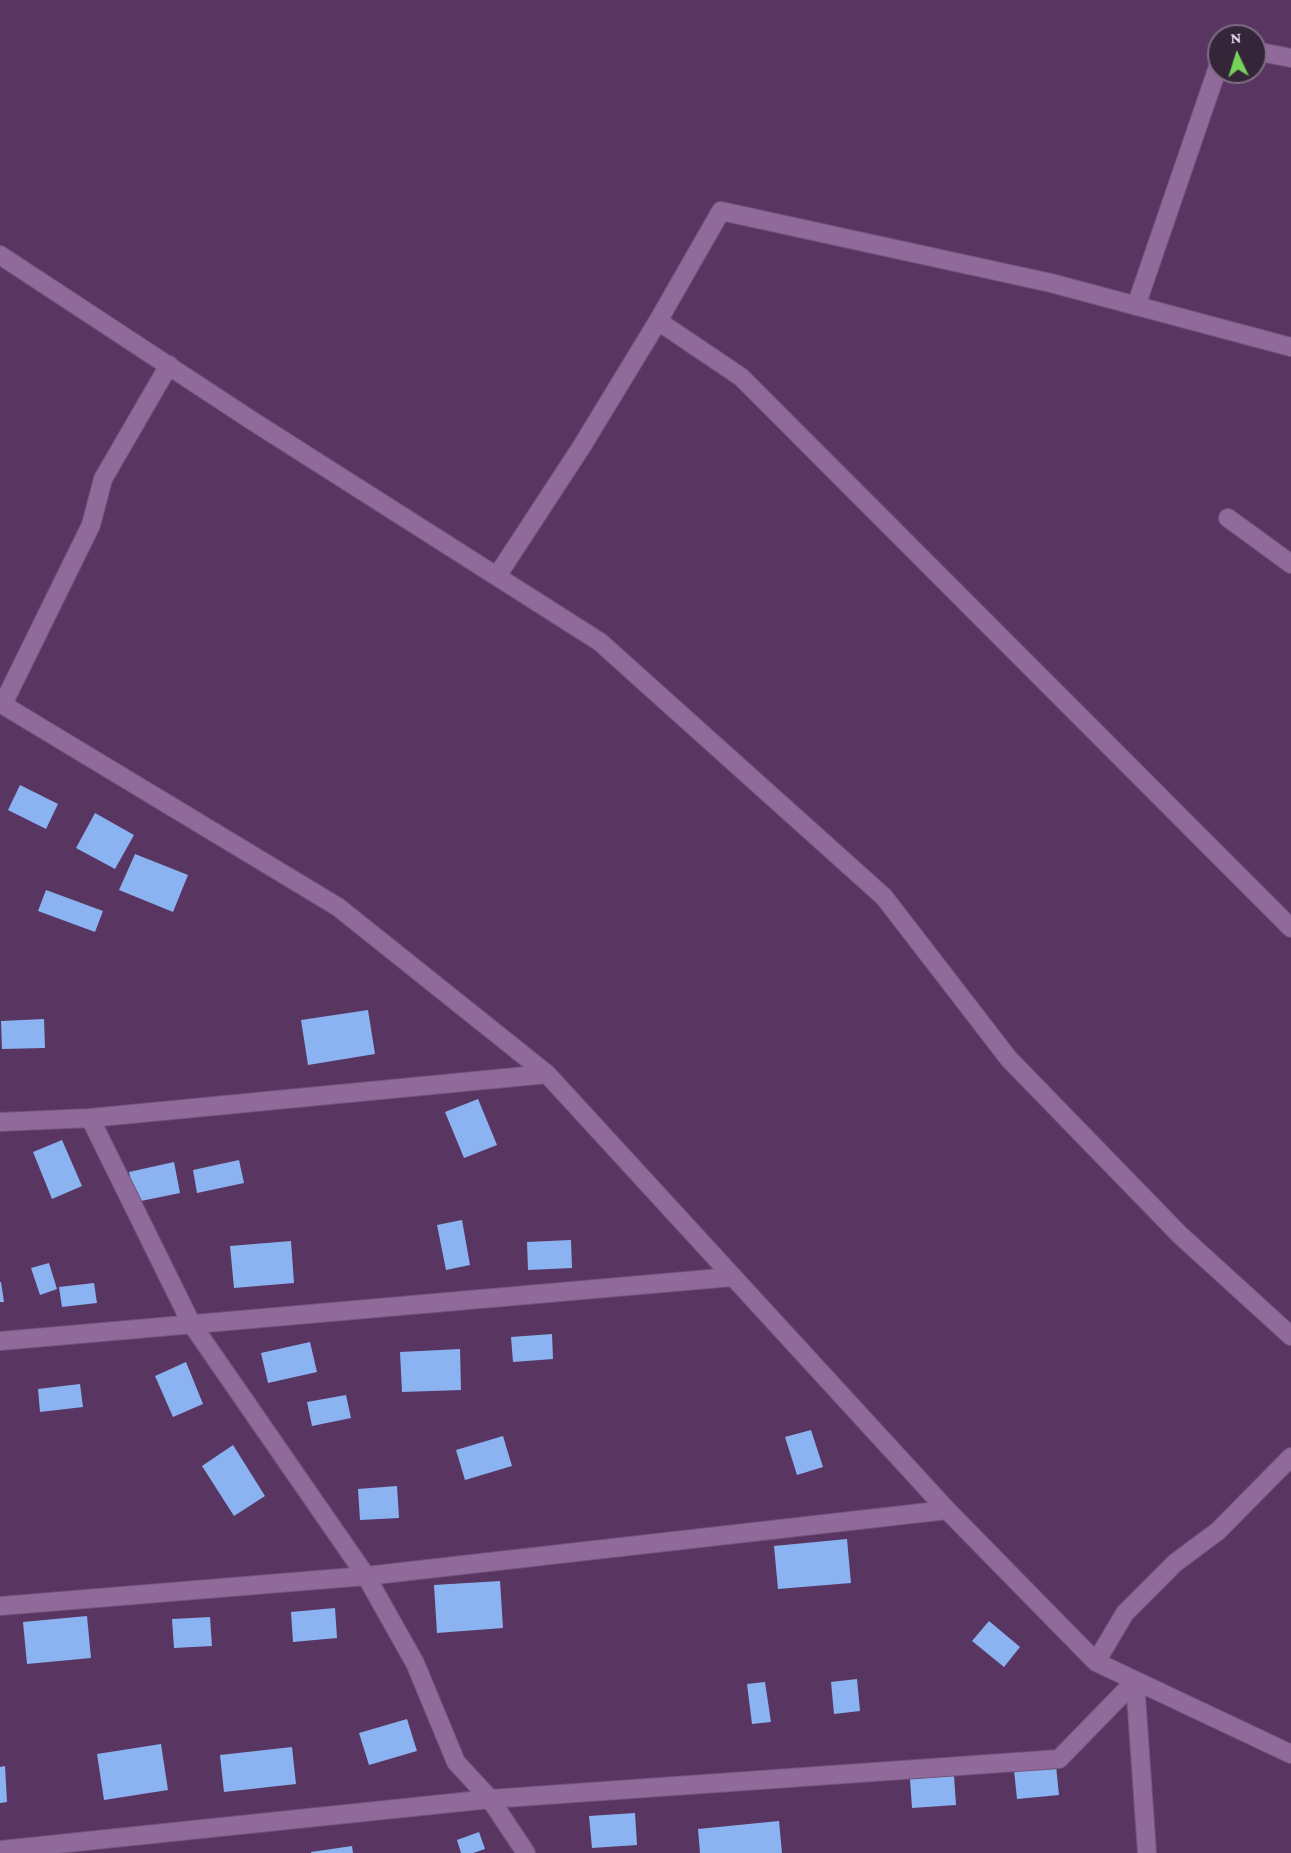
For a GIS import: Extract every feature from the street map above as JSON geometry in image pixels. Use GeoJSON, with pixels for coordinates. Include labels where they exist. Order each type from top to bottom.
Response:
{"type":"FeatureCollection","features":[{"type":"Feature","properties":{"kind":"street"},"geometry":{"type":"LineString","coordinates":[[1267,53],[1291,58]]}},
{"type":"Feature","properties":{"kind":"street"},"geometry":{"type":"LineString","coordinates":[[1136,306],[1212,84]]}},
{"type":"Feature","properties":{"kind":"street"},"geometry":{"type":"LineString","coordinates":[[497,576],[582,446],[721,211],[1051,283],[1291,347]]}},
{"type":"Feature","properties":{"kind":"street"},"geometry":{"type":"LineString","coordinates":[[0,255],[251,420],[600,642],[884,897],[1009,1059],[1180,1235],[1291,1336]]}},
{"type":"Feature","properties":{"kind":"street"},"geometry":{"type":"LineString","coordinates":[[658,321],[741,377],[1291,928]]}},
{"type":"Feature","properties":{"kind":"street"},"geometry":{"type":"LineString","coordinates":[[169,365],[103,479],[91,525],[1,704],[338,907],[547,1074],[947,1510],[1096,1662],[1291,1754]]}},
{"type":"Feature","properties":{"kind":"street"},"geometry":{"type":"LineString","coordinates":[[1228,518],[1291,564]]}},
{"type":"Feature","properties":{"kind":"street"},"geometry":{"type":"LineString","coordinates":[[0,1122],[90,1118],[547,1074]]}},
{"type":"Feature","properties":{"kind":"street"},"geometry":{"type":"LineString","coordinates":[[90,1118],[191,1323],[366,1576],[415,1663],[456,1762],[490,1799],[526,1853]]}},
{"type":"Feature","properties":{"kind":"street"},"geometry":{"type":"LineString","coordinates":[[0,1341],[732,1277]]}},
{"type":"Feature","properties":{"kind":"street"},"geometry":{"type":"LineString","coordinates":[[1096,1662],[1125,1613],[1175,1563],[1218,1531],[1291,1457]]}},
{"type":"Feature","properties":{"kind":"street"},"geometry":{"type":"LineString","coordinates":[[0,1606],[366,1576],[947,1510]]}},
{"type":"Feature","properties":{"kind":"street"},"geometry":{"type":"LineString","coordinates":[[0,1850],[490,1799],[1059,1759],[1136,1681]]}},
{"type":"Feature","properties":{"kind":"street"},"geometry":{"type":"LineString","coordinates":[[1136,1681],[1147,1853]]}},
{"type":"Feature","properties":{"kind":"building"},"geometry":{"type":"Polygon","coordinates":[[[20,785],[58,804],[46,829],[8,810],[20,785]]]}},
{"type":"Feature","properties":{"kind":"building"},"geometry":{"type":"Polygon","coordinates":[[[95,813],[134,835],[115,869],[76,848],[95,813]]]}},
{"type":"Feature","properties":{"kind":"building"},"geometry":{"type":"Polygon","coordinates":[[[135,854],[188,875],[173,912],[119,890],[135,854]]]}},
{"type":"Feature","properties":{"kind":"building"},"geometry":{"type":"Polygon","coordinates":[[[46,890],[103,911],[95,932],[38,911],[46,890]]]}},
{"type":"Feature","properties":{"kind":"building"},"geometry":{"type":"Polygon","coordinates":[[[368,1010],[375,1054],[308,1065],[301,1020],[368,1010]]]}},
{"type":"Feature","properties":{"kind":"building"},"geometry":{"type":"Polygon","coordinates":[[[44,1019],[45,1048],[2,1049],[1,1021],[44,1019]]]}},
{"type":"Feature","properties":{"kind":"building"},"geometry":{"type":"Polygon","coordinates":[[[478,1099],[497,1145],[464,1158],[445,1112],[478,1099]]]}},
{"type":"Feature","properties":{"kind":"building"},"geometry":{"type":"Polygon","coordinates":[[[62,1140],[82,1186],[52,1199],[33,1152],[62,1140]]]}},
{"type":"Feature","properties":{"kind":"building"},"geometry":{"type":"Polygon","coordinates":[[[239,1160],[244,1183],[197,1193],[193,1170],[239,1160]]]}},
{"type":"Feature","properties":{"kind":"building"},"geometry":{"type":"Polygon","coordinates":[[[174,1162],[180,1193],[136,1202],[129,1172],[174,1162]]]}},
{"type":"Feature","properties":{"kind":"building"},"geometry":{"type":"Polygon","coordinates":[[[462,1220],[470,1265],[446,1270],[437,1225],[462,1220]]]}},
{"type":"Feature","properties":{"kind":"building"},"geometry":{"type":"Polygon","coordinates":[[[571,1240],[572,1268],[528,1270],[527,1242],[571,1240]]]}},
{"type":"Feature","properties":{"kind":"building"},"geometry":{"type":"Polygon","coordinates":[[[291,1241],[294,1283],[234,1288],[230,1246],[291,1241]]]}},
{"type":"Feature","properties":{"kind":"building"},"geometry":{"type":"Polygon","coordinates":[[[49,1263],[57,1289],[40,1295],[31,1268],[49,1263]]]}},
{"type":"Feature","properties":{"kind":"building"},"geometry":{"type":"Polygon","coordinates":[[[1,1282],[4,1302],[0,1302],[1,1282]]]}},
{"type":"Feature","properties":{"kind":"building"},"geometry":{"type":"Polygon","coordinates":[[[94,1283],[97,1303],[62,1307],[59,1287],[94,1283]]]}},
{"type":"Feature","properties":{"kind":"building"},"geometry":{"type":"Polygon","coordinates":[[[552,1334],[553,1359],[513,1362],[511,1337],[552,1334]]]}},
{"type":"Feature","properties":{"kind":"building"},"geometry":{"type":"Polygon","coordinates":[[[310,1342],[317,1372],[268,1383],[261,1353],[310,1342]]]}},
{"type":"Feature","properties":{"kind":"building"},"geometry":{"type":"Polygon","coordinates":[[[460,1349],[461,1390],[402,1392],[400,1352],[460,1349]]]}},
{"type":"Feature","properties":{"kind":"building"},"geometry":{"type":"Polygon","coordinates":[[[186,1362],[203,1404],[173,1417],[155,1376],[186,1362]]]}},
{"type":"Feature","properties":{"kind":"building"},"geometry":{"type":"Polygon","coordinates":[[[80,1384],[83,1407],[40,1412],[38,1389],[80,1384]]]}},
{"type":"Feature","properties":{"kind":"building"},"geometry":{"type":"Polygon","coordinates":[[[346,1395],[351,1418],[312,1426],[307,1402],[346,1395]]]}},
{"type":"Feature","properties":{"kind":"building"},"geometry":{"type":"Polygon","coordinates":[[[811,1430],[823,1467],[797,1475],[785,1437],[811,1430]]]}},
{"type":"Feature","properties":{"kind":"building"},"geometry":{"type":"Polygon","coordinates":[[[503,1436],[512,1466],[465,1480],[456,1450],[503,1436]]]}},
{"type":"Feature","properties":{"kind":"building"},"geometry":{"type":"Polygon","coordinates":[[[233,1445],[265,1496],[234,1516],[202,1466],[233,1445]]]}},
{"type":"Feature","properties":{"kind":"building"},"geometry":{"type":"Polygon","coordinates":[[[397,1486],[399,1518],[360,1520],[358,1489],[397,1486]]]}},
{"type":"Feature","properties":{"kind":"building"},"geometry":{"type":"Polygon","coordinates":[[[847,1539],[851,1583],[778,1589],[774,1546],[847,1539]]]}},
{"type":"Feature","properties":{"kind":"building"},"geometry":{"type":"Polygon","coordinates":[[[500,1581],[503,1628],[437,1633],[434,1585],[500,1581]]]}},
{"type":"Feature","properties":{"kind":"building"},"geometry":{"type":"Polygon","coordinates":[[[335,1608],[337,1638],[293,1642],[291,1612],[335,1608]]]}},
{"type":"Feature","properties":{"kind":"building"},"geometry":{"type":"Polygon","coordinates":[[[87,1616],[91,1658],[27,1664],[23,1622],[87,1616]]]}},
{"type":"Feature","properties":{"kind":"building"},"geometry":{"type":"Polygon","coordinates":[[[210,1617],[212,1646],[174,1648],[172,1619],[210,1617]]]}},
{"type":"Feature","properties":{"kind":"building"},"geometry":{"type":"Polygon","coordinates":[[[989,1621],[1020,1647],[1004,1667],[972,1641],[989,1621]]]}},
{"type":"Feature","properties":{"kind":"building"},"geometry":{"type":"Polygon","coordinates":[[[857,1679],[860,1711],[834,1714],[831,1682],[857,1679]]]}},
{"type":"Feature","properties":{"kind":"building"},"geometry":{"type":"Polygon","coordinates":[[[765,1682],[771,1722],[752,1724],[747,1684],[765,1682]]]}},
{"type":"Feature","properties":{"kind":"building"},"geometry":{"type":"Polygon","coordinates":[[[407,1719],[417,1751],[369,1765],[359,1733],[407,1719]]]}},
{"type":"Feature","properties":{"kind":"building"},"geometry":{"type":"Polygon","coordinates":[[[161,1744],[168,1790],[104,1800],[97,1754],[161,1744]]]}},
{"type":"Feature","properties":{"kind":"building"},"geometry":{"type":"Polygon","coordinates":[[[292,1747],[296,1784],[224,1792],[220,1755],[292,1747]]]}},
{"type":"Feature","properties":{"kind":"building"},"geometry":{"type":"Polygon","coordinates":[[[5,1766],[7,1802],[0,1803],[0,1767],[5,1766]]]}},
{"type":"Feature","properties":{"kind":"building"},"geometry":{"type":"Polygon","coordinates":[[[1056,1766],[1059,1795],[1017,1799],[1014,1770],[1056,1766]]]}},
{"type":"Feature","properties":{"kind":"building"},"geometry":{"type":"Polygon","coordinates":[[[954,1776],[956,1805],[912,1808],[910,1779],[954,1776]]]}},
{"type":"Feature","properties":{"kind":"building"},"geometry":{"type":"Polygon","coordinates":[[[635,1813],[637,1845],[592,1848],[589,1816],[635,1813]]]}},
{"type":"Feature","properties":{"kind":"building"},"geometry":{"type":"Polygon","coordinates":[[[779,1821],[782,1853],[700,1853],[698,1829],[779,1821]]]}},
{"type":"Feature","properties":{"kind":"building"},"geometry":{"type":"Polygon","coordinates":[[[479,1832],[485,1849],[473,1853],[461,1853],[457,1840],[479,1832]]]}},
{"type":"Feature","properties":{"kind":"building"},"geometry":{"type":"Polygon","coordinates":[[[352,1846],[353,1853],[311,1853],[311,1852],[352,1846]]]}}]}
